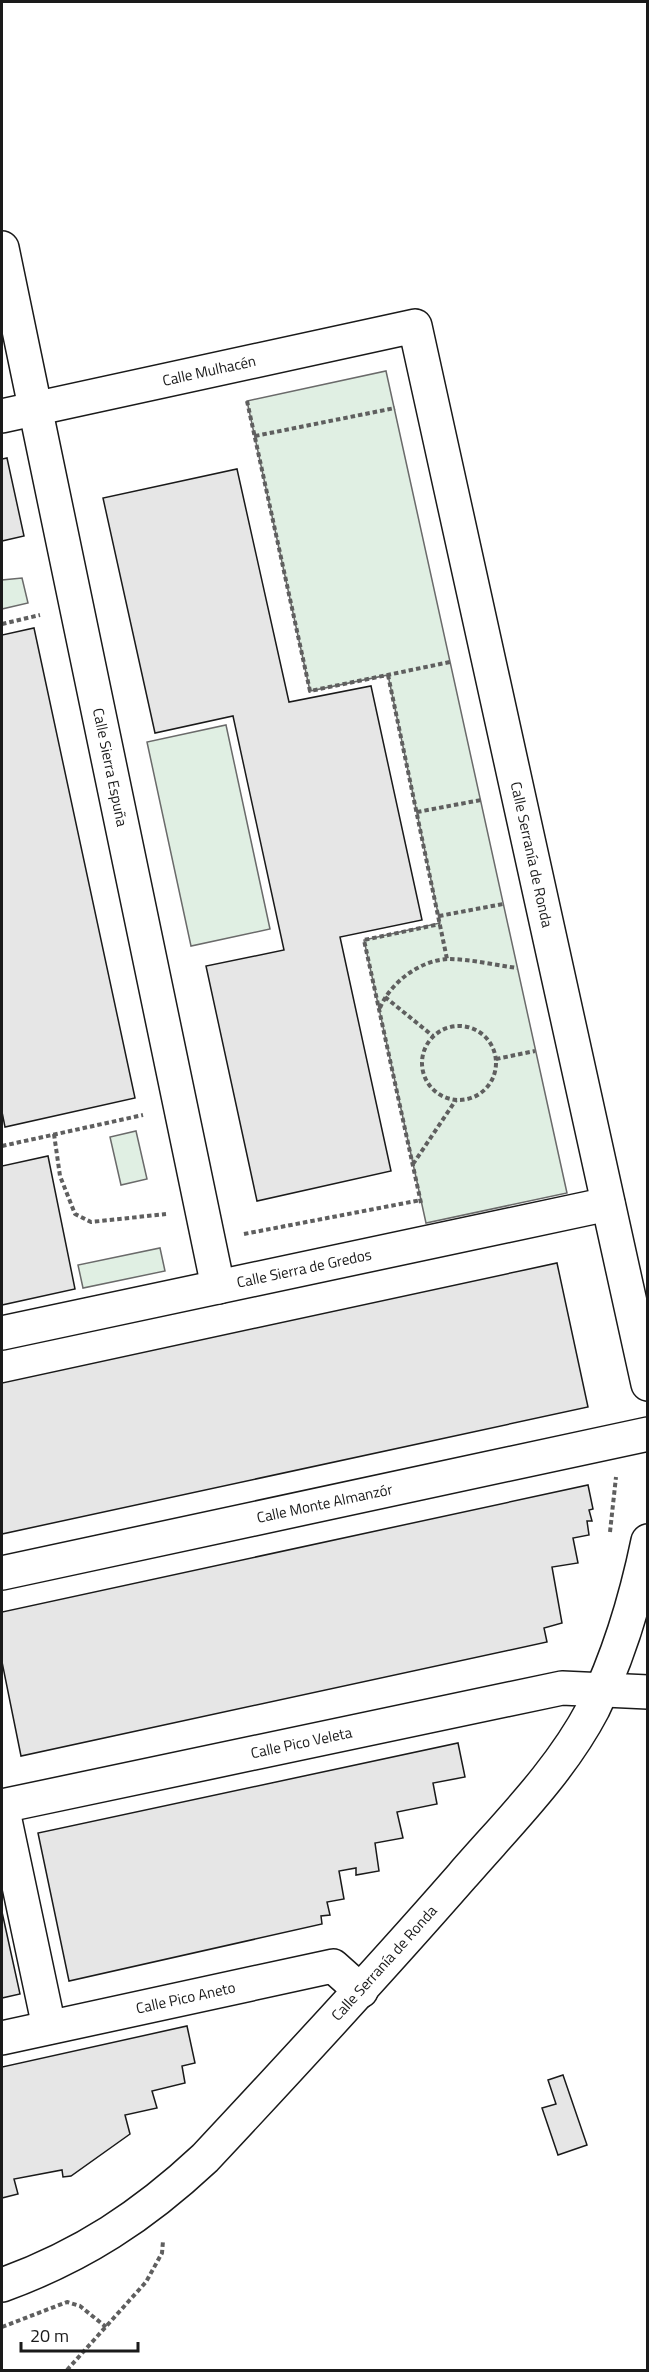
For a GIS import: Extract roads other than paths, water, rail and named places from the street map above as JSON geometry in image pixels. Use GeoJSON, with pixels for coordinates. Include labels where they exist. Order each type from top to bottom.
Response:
{"type":"FeatureCollection","features":[{"type":"Feature","properties":{"kind":"street","name":"Calle Sierra Espuña"},"geometry":{"type":"LineString","coordinates":[[2,248],[218,1287]]}},
{"type":"Feature","properties":{"kind":"street","name":"Calle Mulhacén"},"geometry":{"type":"LineString","coordinates":[[2,416],[416,326]]}},
{"type":"Feature","properties":{"kind":"street","name":"Calle Serranía de Ronda"},"geometry":{"type":"LineString","coordinates":[[416,326],[648,1384]]}},
{"type":"Feature","properties":{"kind":"street","name":"Calle Sierra de Gredos"},"geometry":{"type":"LineString","coordinates":[[2,1333],[608,1204]]}},
{"type":"Feature","properties":{"kind":"street","name":"Calle Monte Almanzór"},"geometry":{"type":"LineString","coordinates":[[2,1573],[648,1434]]}},
{"type":"Feature","properties":{"kind":"street","name":"Calle Serranía de Ronda"},"geometry":{"type":"LineString","coordinates":[[2,2285],[50,2265],[104,2237],[159,2199],[206,2158],[361,1991],[537,1790],[574,1741],[601,1691],[637,1591],[648,1541]]}},
{"type":"Feature","properties":{"kind":"street","name":"Calle Pico Veleta"},"geometry":{"type":"LineString","coordinates":[[2,1806],[562,1688],[648,1692]]}},
{"type":"Feature","properties":{"kind":"street"},"geometry":{"type":"LineString","coordinates":[[2,1806],[49,2027]]}},
{"type":"Feature","properties":{"kind":"street","name":"Calle Pico Aneto"},"geometry":{"type":"LineString","coordinates":[[2,2038],[333,1966],[361,1991]]}}]}
